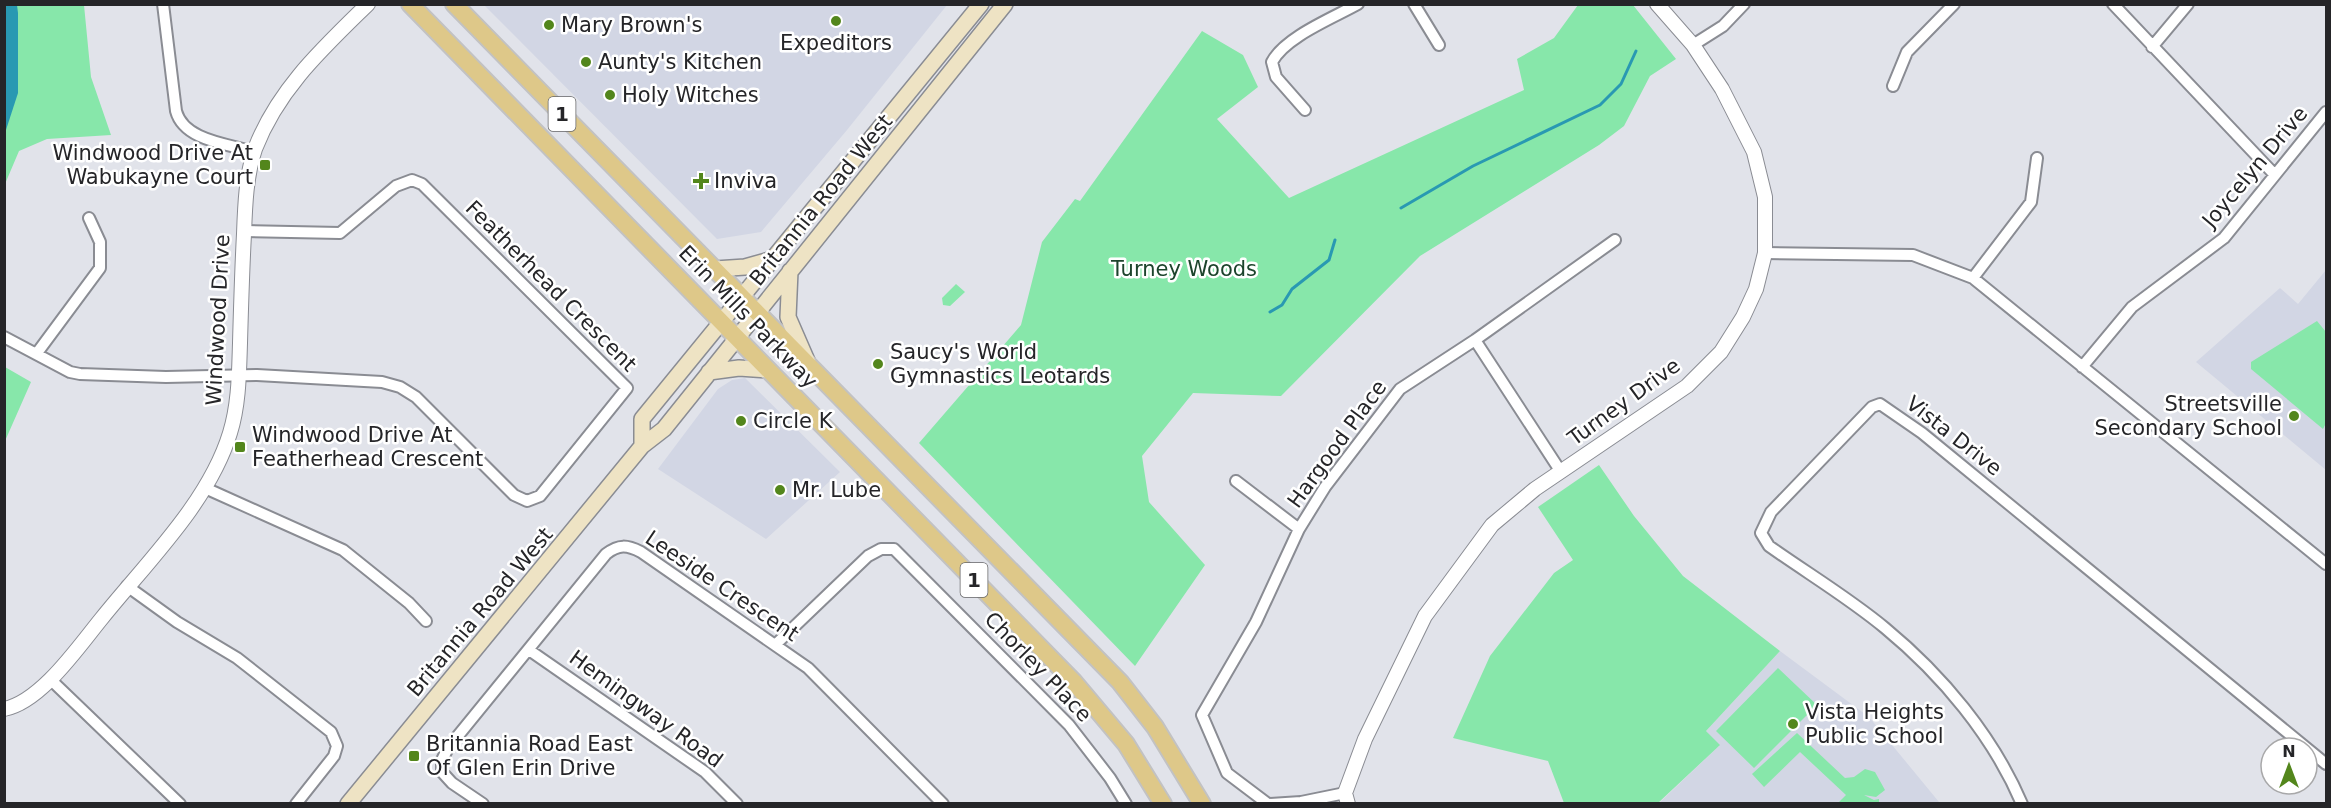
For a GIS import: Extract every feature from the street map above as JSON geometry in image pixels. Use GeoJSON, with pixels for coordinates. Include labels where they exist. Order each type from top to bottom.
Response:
{"type":"FeatureCollection","features":[{"type":"Feature","properties":{"kind":"main road","name":"Erin Mills Parkway"},"geometry":{"type":"LineString","coordinates":[[410,4],[1073,681],[1126,744],[1163,804]]}},
{"type":"Feature","properties":{"kind":"main road","name":"Erin Mills Parkway"},"geometry":{"type":"LineString","coordinates":[[454,4],[1120,682],[1155,727],[1202,804]]}},
{"type":"Feature","properties":{"kind":"main road","name":"Britannia Road West"},"geometry":{"type":"LineString","coordinates":[[642,446],[642,419],[981,4]]}},
{"type":"Feature","properties":{"kind":"main road","name":"Britannia Road West"},"geometry":{"type":"LineString","coordinates":[[348,804],[642,446],[664,429],[1005,4]]}},
{"type":"Feature","properties":{"kind":"main road"},"geometry":{"type":"LineString","coordinates":[[715,269],[745,267],[773,259]]}},
{"type":"Feature","properties":{"kind":"main road"},"geometry":{"type":"LineString","coordinates":[[790,271],[788,317],[809,364]]}},
{"type":"Feature","properties":{"kind":"main road"},"geometry":{"type":"LineString","coordinates":[[709,372],[739,368],[768,370]]}},
{"type":"Feature","properties":{"kind":"street","name":"Windwood Drive"},"geometry":{"type":"LineString","coordinates":[[4,723],[8,709],[50,679],[205,489],[231,431],[238,376],[246,190],[254,152],[273,110],[285,91],[310,62],[368,4]]}},
{"type":"Feature","properties":{"kind":"street"},"geometry":{"type":"LineString","coordinates":[[1305,111],[1276,77],[1272,62],[1277,53],[1288,43],[1358,4]]}},
{"type":"Feature","properties":{"kind":"street"},"geometry":{"type":"LineString","coordinates":[[1414,4],[1438,45]]}},
{"type":"Feature","properties":{"kind":"street","name":"Turney Drive"},"geometry":{"type":"LineString","coordinates":[[1346,799],[1365,739],[1425,616],[1492,525],[1514,504],[1687,386],[1714,359],[1743,317],[1756,289],[1765,254],[1765,197],[1754,152],[1722,89],[1694,45],[1656,4]]}},
{"type":"Feature","properties":{"kind":"street"},"geometry":{"type":"LineString","coordinates":[[1694,45],[1723,26],[1744,4]]}},
{"type":"Feature","properties":{"kind":"street"},"geometry":{"type":"LineString","coordinates":[[1893,86],[1906,52],[1954,4]]}},
{"type":"Feature","properties":{"kind":"street"},"geometry":{"type":"LineString","coordinates":[[2113,4],[2274,174]]}},
{"type":"Feature","properties":{"kind":"street"},"geometry":{"type":"LineString","coordinates":[[2152,47],[2188,4]]}},
{"type":"Feature","properties":{"kind":"street"},"geometry":{"type":"LineString","coordinates":[[164,5],[176,111],[181,125],[193,134],[254,152]]}},
{"type":"Feature","properties":{"kind":"street","name":"Joycelyn Drive"},"geometry":{"type":"LineString","coordinates":[[2082,367],[2117,322],[2132,307],[2224,238],[2326,112]]}},
{"type":"Feature","properties":{"kind":"street"},"geometry":{"type":"LineString","coordinates":[[1973,278],[2031,202],[2037,158]]}},
{"type":"Feature","properties":{"kind":"street","name":"Featherhead Crescent"},"geometry":{"type":"LineString","coordinates":[[238,376],[363,380],[400,387],[430,410],[514,495],[527,501],[540,496],[627,388],[422,183],[412,180],[396,186],[340,233],[244,231]]}},
{"type":"Feature","properties":{"kind":"street"},"geometry":{"type":"LineString","coordinates":[[37,353],[100,268],[100,242],[89,218]]}},
{"type":"Feature","properties":{"kind":"street","name":"Hargood Place"},"geometry":{"type":"LineString","coordinates":[[1346,799],[1269,804],[1227,773],[1203,715],[1256,622],[1299,529],[1325,487],[1400,389],[1475,340],[1615,240]]}},
{"type":"Feature","properties":{"kind":"street"},"geometry":{"type":"LineString","coordinates":[[1765,254],[1913,255],[1973,278],[2326,564]]}},
{"type":"Feature","properties":{"kind":"street"},"geometry":{"type":"LineString","coordinates":[[4,337],[70,372],[80,374],[166,377],[238,376]]}},
{"type":"Feature","properties":{"kind":"street"},"geometry":{"type":"LineString","coordinates":[[1475,340],[1561,472]]}},
{"type":"Feature","properties":{"kind":"street","name":"Vista Drive"},"geometry":{"type":"LineString","coordinates":[[2022,804],[1998,756],[1962,705],[1926,667],[1885,627],[1769,546],[1761,533],[1771,512],[1872,407],[1880,404],[1922,433],[2326,764]]}},
{"type":"Feature","properties":{"kind":"street"},"geometry":{"type":"LineString","coordinates":[[1236,481],[1299,529]]}},
{"type":"Feature","properties":{"kind":"street"},"geometry":{"type":"LineString","coordinates":[[205,489],[343,550],[409,603],[426,621]]}},
{"type":"Feature","properties":{"kind":"street","name":"Leeside Crescent"},"geometry":{"type":"LineString","coordinates":[[483,804],[452,783],[442,772],[442,760],[606,554],[616,546],[628,546],[641,552],[808,668],[943,804]]}},
{"type":"Feature","properties":{"kind":"street","name":"Chorley Place"},"geometry":{"type":"LineString","coordinates":[[775,645],[868,556],[881,549],[894,549],[1069,725],[1110,778],[1126,804]]}},
{"type":"Feature","properties":{"kind":"street"},"geometry":{"type":"LineString","coordinates":[[128,586],[177,622],[237,657],[331,732],[337,746],[334,756],[296,804]]}},
{"type":"Feature","properties":{"kind":"street","name":"Hemingway Road"},"geometry":{"type":"LineString","coordinates":[[529,650],[698,767],[737,804]]}},
{"type":"Feature","properties":{"kind":"street"},"geometry":{"type":"LineString","coordinates":[[50,679],[180,804]]}},
{"type":"Feature","properties":{"kind":"shaded area"},"geometry":{"type":"Polygon","coordinates":[[[484,5],[947,5],[847,130],[761,232],[717,239],[484,5]]]}},
{"type":"Feature","properties":{"kind":"shaded area","name":"Streetsville Secondary School"},"geometry":{"type":"Polygon","coordinates":[[[2326,270],[2326,470],[2196,362],[2280,288],[2298,304],[2326,270]]]}},
{"type":"Feature","properties":{"kind":"shaded area"},"geometry":{"type":"Polygon","coordinates":[[[745,378],[840,472],[766,539],[658,469],[718,389],[732,380],[745,378]]]}},
{"type":"Feature","properties":{"kind":"shaded area","name":"Vista Heights Public School"},"geometry":{"type":"Polygon","coordinates":[[[1780,651],[1869,717],[1939,802],[1658,804],[1719,746],[1706,731],[1780,651]]]}},
{"type":"Feature","properties":{"kind":"green space"},"geometry":{"type":"Polygon","coordinates":[[[5,5],[84,5],[91,77],[111,135],[47,139],[19,151],[5,184],[5,5]]]}},
{"type":"Feature","properties":{"kind":"green space","name":"Turney Woods"},"geometry":{"type":"Polygon","coordinates":[[[1578,5],[1633,5],[1676,59],[1650,76],[1624,126],[1599,145],[1420,256],[1281,396],[1193,393],[1142,456],[1149,502],[1205,565],[1135,666],[919,443],[1021,325],[1042,242],[1075,199],[1080,201],[1202,31],[1243,55],[1258,87],[1217,119],[1289,198],[1524,90],[1517,59],[1554,38],[1578,5]]]}},
{"type":"Feature","properties":{"kind":"green space"},"geometry":{"type":"Polygon","coordinates":[[[956,284],[965,292],[950,306],[943,305],[942,298],[956,284]]]}},
{"type":"Feature","properties":{"kind":"green space"},"geometry":{"type":"Polygon","coordinates":[[[2317,321],[2326,332],[2326,423],[2323,429],[2251,369],[2251,362],[2317,321]]]}},
{"type":"Feature","properties":{"kind":"green space"},"geometry":{"type":"Polygon","coordinates":[[[5,367],[31,382],[5,441],[5,367]]]}},
{"type":"Feature","properties":{"kind":"green space"},"geometry":{"type":"Polygon","coordinates":[[[1599,465],[1634,516],[1683,576],[1780,651],[1706,731],[1720,745],[1658,803],[1564,803],[1548,761],[1453,738],[1490,656],[1554,573],[1573,560],[1538,507],[1599,465]]]}},
{"type":"Feature","properties":{"kind":"green space"},"geometry":{"type":"Polygon","coordinates":[[[1778,668],[1817,705],[1754,768],[1716,731],[1778,668]]]}},
{"type":"Feature","properties":{"kind":"green space"},"geometry":{"type":"Polygon","coordinates":[[[1797,733],[1845,778],[1854,777],[1865,769],[1875,772],[1885,790],[1876,797],[1864,795],[1874,800],[1879,799],[1879,803],[1838,803],[1846,795],[1800,752],[1764,787],[1752,774],[1797,733]]]}},
{"type":"Feature","properties":{"kind":"water"},"geometry":{"type":"Polygon","coordinates":[[[5,4],[17,5],[18,93],[5,133],[5,4]]]}},
{"type":"Feature","properties":{"kind":"waterway"},"geometry":{"type":"LineString","coordinates":[[1401,208],[1473,166],[1600,105],[1621,84],[1636,51]]}},
{"type":"Feature","properties":{"kind":"waterway"},"geometry":{"type":"LineString","coordinates":[[1270,312],[1282,305],[1292,289],[1329,260],[1335,240]]}},
{"type":"Feature","properties":{"kind":"place","name":"Expeditors"},"geometry":{"type":"Point","coordinates":[836,21]}},
{"type":"Feature","properties":{"kind":"place","name":"Mary Brown's"},"geometry":{"type":"Point","coordinates":[549,25]}},
{"type":"Feature","properties":{"kind":"place","name":"Aunty's Kitchen"},"geometry":{"type":"Point","coordinates":[586,62]}},
{"type":"Feature","properties":{"kind":"place","name":"Holy Witches"},"geometry":{"type":"Point","coordinates":[610,95]}},
{"type":"Feature","properties":{"kind":"place","name":"Windwood Drive At Wabukayne Court"},"geometry":{"type":"Point","coordinates":[265,165]}},
{"type":"Feature","properties":{"kind":"place","name":"Inviva"},"geometry":{"type":"Point","coordinates":[701,181]}},
{"type":"Feature","properties":{"kind":"place","name":"Saucy's World Gymnastics Leotards"},"geometry":{"type":"Point","coordinates":[878,364]}},
{"type":"Feature","properties":{"kind":"place","name":"Streetsville Secondary School"},"geometry":{"type":"Point","coordinates":[2294,416]}},
{"type":"Feature","properties":{"kind":"place","name":"Circle K"},"geometry":{"type":"Point","coordinates":[741,421]}},
{"type":"Feature","properties":{"kind":"place","name":"Windwood Drive At Featherhead Crescent"},"geometry":{"type":"Point","coordinates":[240,447]}},
{"type":"Feature","properties":{"kind":"place","name":"Mr. Lube"},"geometry":{"type":"Point","coordinates":[780,490]}},
{"type":"Feature","properties":{"kind":"place","name":"Vista Heights Public School"},"geometry":{"type":"Point","coordinates":[1793,724]}},
{"type":"Feature","properties":{"kind":"place","name":"Britannia Road East Of Glen Erin Drive"},"geometry":{"type":"Point","coordinates":[414,756]}}]}
